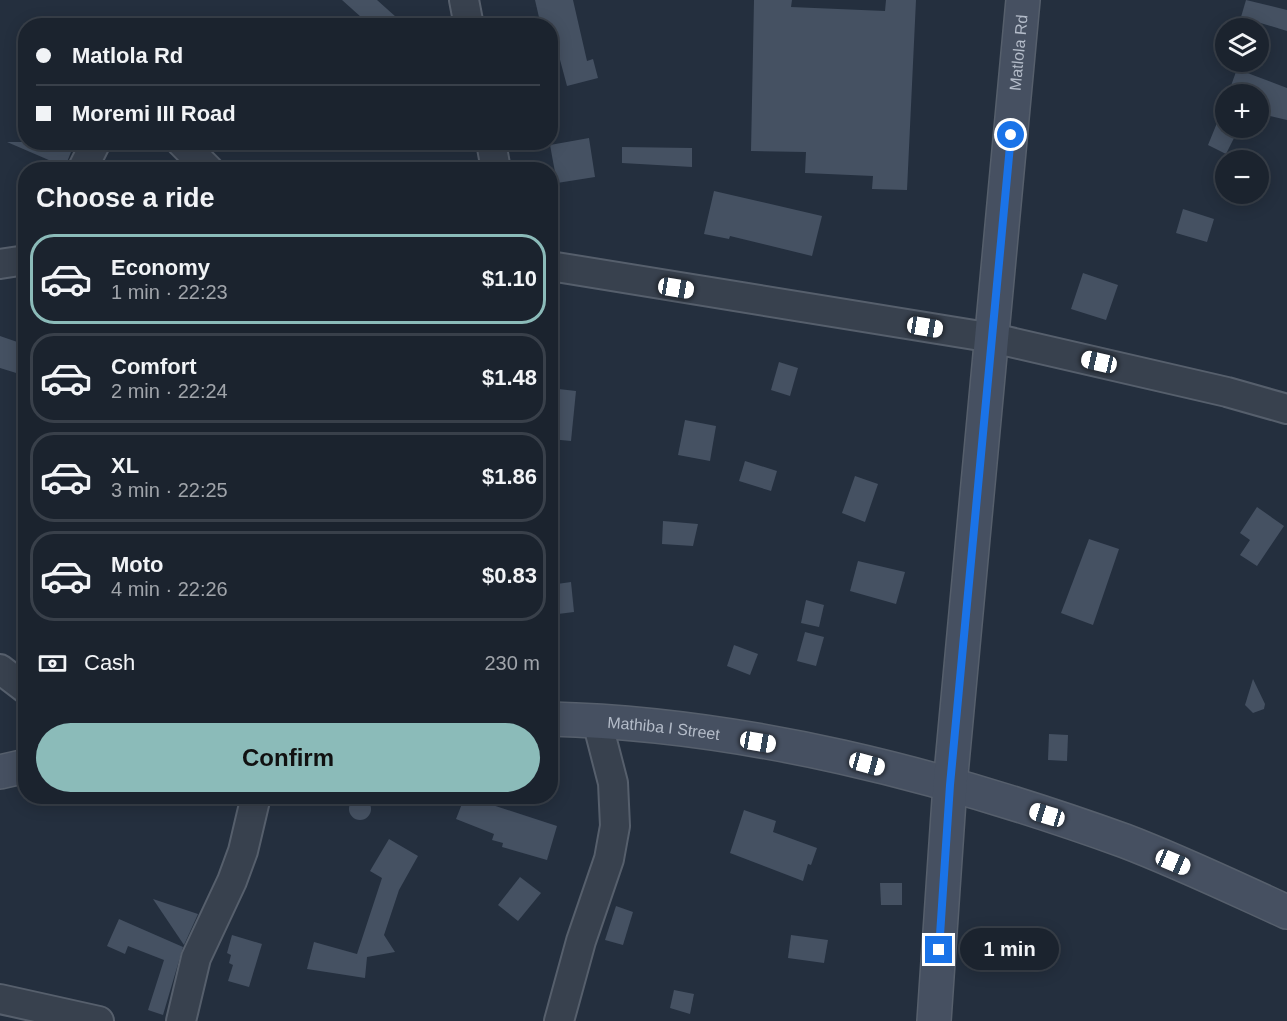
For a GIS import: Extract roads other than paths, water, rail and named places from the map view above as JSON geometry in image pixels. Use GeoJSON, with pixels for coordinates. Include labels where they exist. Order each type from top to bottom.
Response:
{"type":"FeatureCollection","features":[{"type":"Feature","properties":{"kind":"street"},"geometry":{"type":"LineString","coordinates":[[464,0],[467,18]]}},
{"type":"Feature","properties":{"kind":"street","name":"Matlola Rd"},"geometry":{"type":"LineString","coordinates":[[934,1021],[950,785],[1023,0]]}},
{"type":"Feature","properties":{"kind":"street"},"geometry":{"type":"LineString","coordinates":[[189,150],[201,162]]}},
{"type":"Feature","properties":{"kind":"street"},"geometry":{"type":"LineString","coordinates":[[0,264],[18,261]]}},
{"type":"Feature","properties":{"kind":"street"},"geometry":{"type":"LineString","coordinates":[[558,267],[993,338],[1227,392],[1287,409]]}},
{"type":"Feature","properties":{"kind":"street"},"geometry":{"type":"LineString","coordinates":[[0,669],[18,683]]}},
{"type":"Feature","properties":{"kind":"street","name":"Mathiba I Street"},"geometry":{"type":"LineString","coordinates":[[558,719],[597,721],[747,740],[846,759],[950,785],[1127,842],[1287,912]]}},
{"type":"Feature","properties":{"kind":"street"},"geometry":{"type":"LineString","coordinates":[[559,1021],[581,941],[609,859],[615,826],[613,783],[597,721]]}},
{"type":"Feature","properties":{"kind":"street"},"geometry":{"type":"LineString","coordinates":[[0,772],[18,768]]}},
{"type":"Feature","properties":{"kind":"street"},"geometry":{"type":"LineString","coordinates":[[181,1021],[194,965],[243,851],[254,804]]}},
{"type":"Feature","properties":{"kind":"street"},"geometry":{"type":"LineString","coordinates":[[0,999],[99,1021]]}}]}
